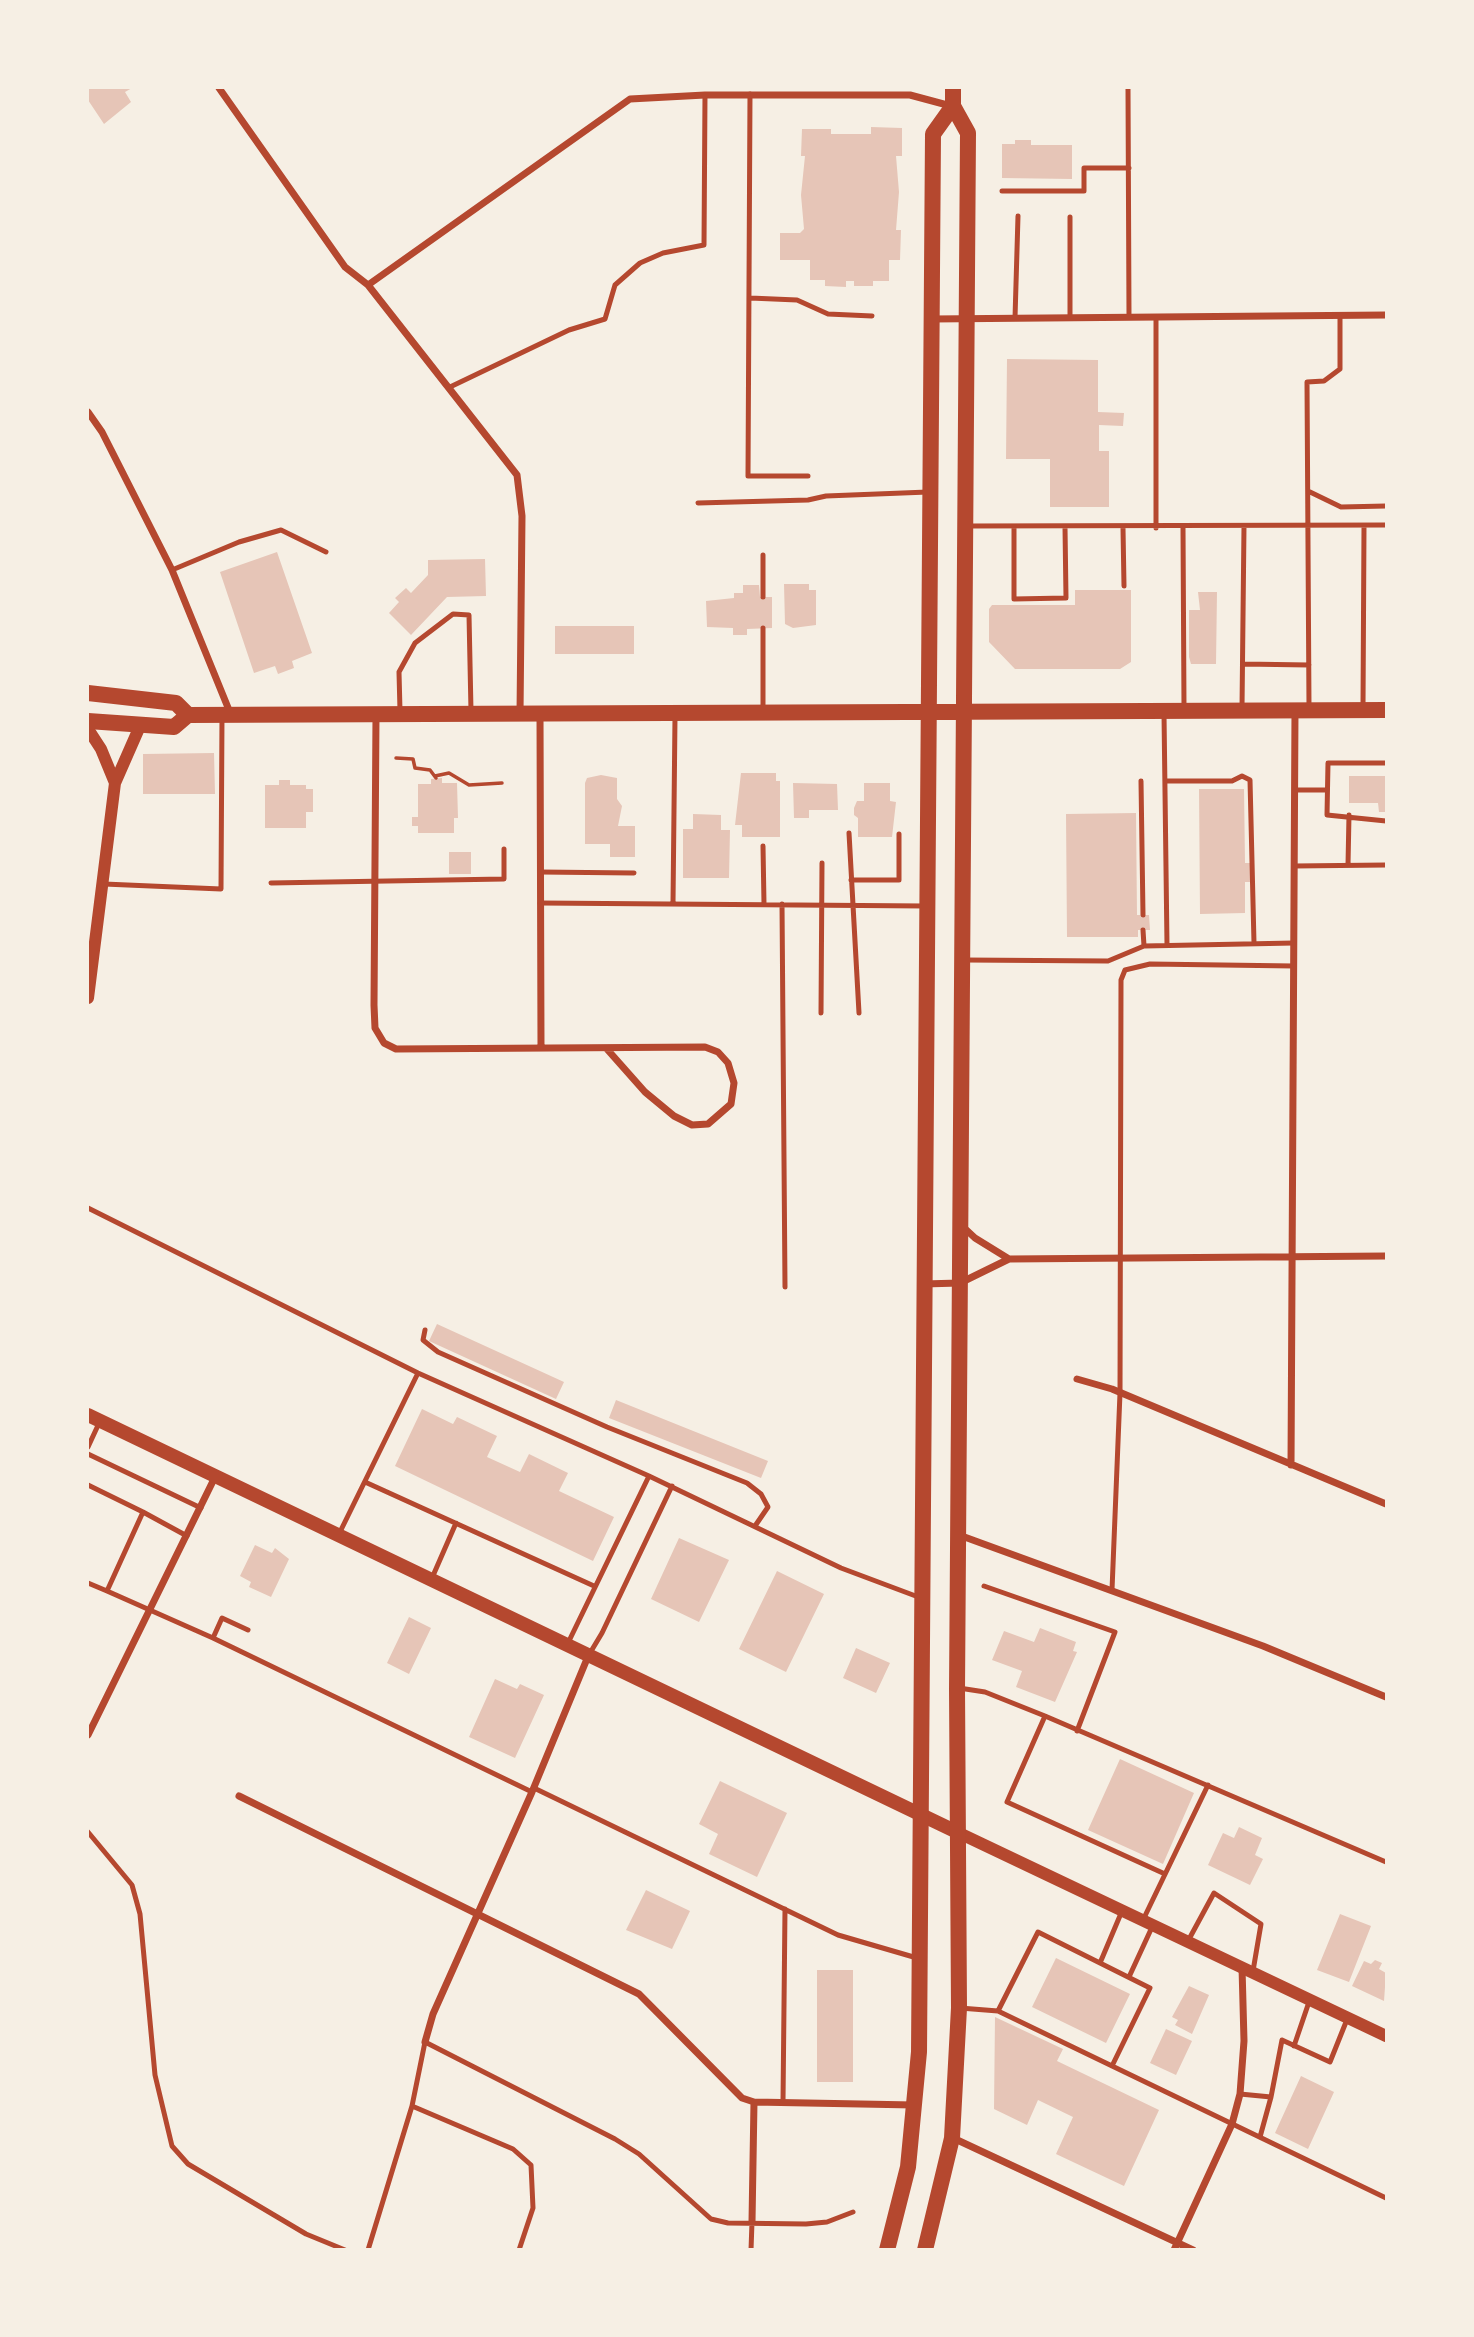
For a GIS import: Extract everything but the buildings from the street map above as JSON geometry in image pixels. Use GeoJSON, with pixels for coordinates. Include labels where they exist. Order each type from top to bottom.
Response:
{"type":"FeatureCollection","features":[{"type":"Feature","properties":{"kind":"main road"},"geometry":{"type":"LineString","coordinates":[[925,2249],[952,2138],[959,2007],[957,1688],[968,134],[953,107],[953,88]]}},
{"type":"Feature","properties":{"kind":"main road"},"geometry":{"type":"LineString","coordinates":[[887,2249],[908,2167],[915,2105],[920,1959],[933,134],[953,107]]}},
{"type":"Feature","properties":{"kind":"main road"},"geometry":{"type":"LineString","coordinates":[[88,693],[176,703],[188,715]]}},
{"type":"Feature","properties":{"kind":"main road"},"geometry":{"type":"LineString","coordinates":[[88,721],[174,727],[188,715],[1387,709]]}},
{"type":"Feature","properties":{"kind":"main road"},"geometry":{"type":"LineString","coordinates":[[94,1418],[959,1833]]}},
{"type":"Feature","properties":{"kind":"street"},"geometry":{"type":"LineString","coordinates":[[219,88],[345,267],[368,285],[517,475],[522,516],[520,714]]}},
{"type":"Feature","properties":{"kind":"street"},"geometry":{"type":"LineString","coordinates":[[656,88],[663,96]]}},
{"type":"Feature","properties":{"kind":"street"},"geometry":{"type":"LineString","coordinates":[[368,285],[630,99],[815,91],[910,95],[953,107]]}},
{"type":"Feature","properties":{"kind":"street"},"geometry":{"type":"LineString","coordinates":[[932,319],[1387,315]]}},
{"type":"Feature","properties":{"kind":"street"},"geometry":{"type":"LineString","coordinates":[[88,412],[102,432],[172,570],[227,716]]}},
{"type":"Feature","properties":{"kind":"street"},"geometry":{"type":"LineString","coordinates":[[1291,1465],[1295,789],[1302,710]]}},
{"type":"Feature","properties":{"kind":"street"},"geometry":{"type":"LineString","coordinates":[[540,714],[541,1047]]}},
{"type":"Feature","properties":{"kind":"street"},"geometry":{"type":"LineString","coordinates":[[376,716],[375,1028],[384,1043],[396,1049],[705,1046],[718,1052],[728,1063],[734,1083],[731,1104],[708,1124],[692,1125],[674,1116],[645,1092],[606,1048]]}},
{"type":"Feature","properties":{"kind":"street"},"geometry":{"type":"LineString","coordinates":[[88,998],[115,783],[140,726]]}},
{"type":"Feature","properties":{"kind":"street"},"geometry":{"type":"LineString","coordinates":[[88,729],[101,749],[115,783]]}},
{"type":"Feature","properties":{"kind":"street"},"geometry":{"type":"LineString","coordinates":[[961,1224],[975,1238],[1009,1259]]}},
{"type":"Feature","properties":{"kind":"street"},"geometry":{"type":"LineString","coordinates":[[923,1284],[960,1283],[1009,1259],[1387,1256]]}},
{"type":"Feature","properties":{"kind":"street"},"geometry":{"type":"LineString","coordinates":[[1077,1379],[1120,1393],[1387,1504]]}},
{"type":"Feature","properties":{"kind":"street"},"geometry":{"type":"LineString","coordinates":[[88,1735],[215,1477]]}},
{"type":"Feature","properties":{"kind":"street"},"geometry":{"type":"LineString","coordinates":[[958,1535],[1263,1646],[1387,1697]]}},
{"type":"Feature","properties":{"kind":"street"},"geometry":{"type":"LineString","coordinates":[[425,2042],[433,2014],[533,1790],[589,1654]]}},
{"type":"Feature","properties":{"kind":"street"},"geometry":{"type":"LineString","coordinates":[[239,1796],[639,1994],[742,2098],[754,2102],[915,2105]]}},
{"type":"Feature","properties":{"kind":"street"},"geometry":{"type":"LineString","coordinates":[[959,1833],[1387,2036]]}},
{"type":"Feature","properties":{"kind":"street"},"geometry":{"type":"LineString","coordinates":[[1176,2246],[1232,2124],[1240,2094],[1247,1969]]}},
{"type":"Feature","properties":{"kind":"street"},"geometry":{"type":"LineString","coordinates":[[752,2222],[754,2102]]}},
{"type":"Feature","properties":{"kind":"street"},"geometry":{"type":"LineString","coordinates":[[952,2138],[1176,2246],[1193,2249]]}},
{"type":"Feature","properties":{"kind":"lane"},"geometry":{"type":"LineString","coordinates":[[1128,88],[1129,317]]}},
{"type":"Feature","properties":{"kind":"lane"},"geometry":{"type":"LineString","coordinates":[[750,94],[748,476],[808,476]]}},
{"type":"Feature","properties":{"kind":"lane"},"geometry":{"type":"LineString","coordinates":[[450,387],[569,330],[605,319],[615,285],[640,264],[663,253],[704,246],[705,95]]}},
{"type":"Feature","properties":{"kind":"lane"},"geometry":{"type":"LineString","coordinates":[[1002,191],[1084,191],[1084,168],[1129,168]]}},
{"type":"Feature","properties":{"kind":"lane"},"geometry":{"type":"LineString","coordinates":[[1015,318],[1018,216]]}},
{"type":"Feature","properties":{"kind":"lane"},"geometry":{"type":"LineString","coordinates":[[1070,217],[1070,317]]}},
{"type":"Feature","properties":{"kind":"lane"},"geometry":{"type":"LineString","coordinates":[[750,298],[797,300],[828,314],[872,316]]}},
{"type":"Feature","properties":{"kind":"lane"},"geometry":{"type":"LineString","coordinates":[[1302,710],[1309,665],[1307,382],[1324,381],[1336,375],[1340,369],[1340,315]]}},
{"type":"Feature","properties":{"kind":"lane"},"geometry":{"type":"LineString","coordinates":[[1156,317],[1156,528]]}},
{"type":"Feature","properties":{"kind":"lane"},"geometry":{"type":"LineString","coordinates":[[698,503],[808,500],[826,496],[907,495],[930,492]]}},
{"type":"Feature","properties":{"kind":"lane"},"geometry":{"type":"LineString","coordinates":[[1308,492],[1340,508],[1387,506]]}},
{"type":"Feature","properties":{"kind":"lane"},"geometry":{"type":"LineString","coordinates":[[965,526],[1387,526]]}},
{"type":"Feature","properties":{"kind":"lane"},"geometry":{"type":"LineString","coordinates":[[1242,711],[1244,526]]}},
{"type":"Feature","properties":{"kind":"lane"},"geometry":{"type":"LineString","coordinates":[[1363,710],[1364,526]]}},
{"type":"Feature","properties":{"kind":"lane"},"geometry":{"type":"LineString","coordinates":[[1014,527],[1014,598],[1066,598],[1066,527]]}},
{"type":"Feature","properties":{"kind":"lane"},"geometry":{"type":"LineString","coordinates":[[1183,527],[1184,711]]}},
{"type":"Feature","properties":{"kind":"lane"},"geometry":{"type":"LineString","coordinates":[[1123,528],[1124,586]]}},
{"type":"Feature","properties":{"kind":"lane"},"geometry":{"type":"LineString","coordinates":[[172,570],[239,542],[282,530],[326,552]]}},
{"type":"Feature","properties":{"kind":"lane"},"geometry":{"type":"LineString","coordinates":[[763,555],[763,597]]}},
{"type":"Feature","properties":{"kind":"lane"},"geometry":{"type":"LineString","coordinates":[[400,716],[399,672],[415,643],[453,614],[469,615],[471,715]]}},
{"type":"Feature","properties":{"kind":"lane"},"geometry":{"type":"LineString","coordinates":[[763,628],[763,713]]}},
{"type":"Feature","properties":{"kind":"lane"},"geometry":{"type":"LineString","coordinates":[[1242,664],[1309,665]]}},
{"type":"Feature","properties":{"kind":"lane"},"geometry":{"type":"LineString","coordinates":[[1164,711],[1167,945]]}},
{"type":"Feature","properties":{"kind":"lane"},"geometry":{"type":"LineString","coordinates":[[673,903],[675,714]]}},
{"type":"Feature","properties":{"kind":"lane"},"geometry":{"type":"LineString","coordinates":[[102,884],[221,890],[227,716]]}},
{"type":"Feature","properties":{"kind":"lane"},"geometry":{"type":"LineString","coordinates":[[1387,764],[1328,763],[1326,815],[1387,821]]}},
{"type":"Feature","properties":{"kind":"lane"},"geometry":{"type":"LineString","coordinates":[[1165,781],[1232,781],[1242,776],[1250,780],[1254,943]]}},
{"type":"Feature","properties":{"kind":"lane"},"geometry":{"type":"LineString","coordinates":[[1141,781],[1143,915]]}},
{"type":"Feature","properties":{"kind":"lane"},"geometry":{"type":"LineString","coordinates":[[1295,789],[1327,790]]}},
{"type":"Feature","properties":{"kind":"lane"},"geometry":{"type":"LineString","coordinates":[[1349,816],[1349,865]]}},
{"type":"Feature","properties":{"kind":"lane"},"geometry":{"type":"LineString","coordinates":[[849,833],[859,1013]]}},
{"type":"Feature","properties":{"kind":"lane"},"geometry":{"type":"LineString","coordinates":[[851,880],[899,880],[899,834]]}},
{"type":"Feature","properties":{"kind":"lane"},"geometry":{"type":"LineString","coordinates":[[763,846],[764,904]]}},
{"type":"Feature","properties":{"kind":"lane"},"geometry":{"type":"LineString","coordinates":[[271,883],[504,879],[503,849]]}},
{"type":"Feature","properties":{"kind":"lane"},"geometry":{"type":"LineString","coordinates":[[821,1013],[822,863]]}},
{"type":"Feature","properties":{"kind":"lane"},"geometry":{"type":"LineString","coordinates":[[1294,866],[1387,865]]}},
{"type":"Feature","properties":{"kind":"lane"},"geometry":{"type":"LineString","coordinates":[[540,872],[634,873]]}},
{"type":"Feature","properties":{"kind":"lane"},"geometry":{"type":"LineString","coordinates":[[540,902],[928,906]]}},
{"type":"Feature","properties":{"kind":"lane"},"geometry":{"type":"LineString","coordinates":[[782,904],[785,1287]]}},
{"type":"Feature","properties":{"kind":"lane"},"geometry":{"type":"LineString","coordinates":[[1143,930],[1143,946]]}},
{"type":"Feature","properties":{"kind":"lane"},"geometry":{"type":"LineString","coordinates":[[962,960],[1108,961],[1143,946],[1294,943]]}},
{"type":"Feature","properties":{"kind":"lane"},"geometry":{"type":"LineString","coordinates":[[1112,1590],[1120,1393],[1121,994],[1125,970],[1150,964],[1294,966]]}},
{"type":"Feature","properties":{"kind":"lane"},"geometry":{"type":"LineString","coordinates":[[88,1208],[418,1373],[672,1486],[841,1569],[924,1600]]}},
{"type":"Feature","properties":{"kind":"lane"},"geometry":{"type":"LineString","coordinates":[[425,1329],[423,1340],[438,1352],[607,1427],[747,1483],[761,1494],[768,1507],[755,1526]]}},
{"type":"Feature","properties":{"kind":"lane"},"geometry":{"type":"LineString","coordinates":[[338,1536],[418,1373]]}},
{"type":"Feature","properties":{"kind":"lane"},"geometry":{"type":"LineString","coordinates":[[88,1447],[94,1418]]}},
{"type":"Feature","properties":{"kind":"lane"},"geometry":{"type":"LineString","coordinates":[[88,1454],[201,1508]]}},
{"type":"Feature","properties":{"kind":"lane"},"geometry":{"type":"LineString","coordinates":[[567,1644],[649,1476]]}},
{"type":"Feature","properties":{"kind":"lane"},"geometry":{"type":"LineString","coordinates":[[365,1482],[594,1586]]}},
{"type":"Feature","properties":{"kind":"lane"},"geometry":{"type":"LineString","coordinates":[[88,1485],[187,1536]]}},
{"type":"Feature","properties":{"kind":"lane"},"geometry":{"type":"LineString","coordinates":[[589,1654],[602,1633],[672,1486]]}},
{"type":"Feature","properties":{"kind":"lane"},"geometry":{"type":"LineString","coordinates":[[107,1591],[143,1512]]}},
{"type":"Feature","properties":{"kind":"lane"},"geometry":{"type":"LineString","coordinates":[[431,1580],[456,1523]]}},
{"type":"Feature","properties":{"kind":"lane"},"geometry":{"type":"LineString","coordinates":[[88,1583],[213,1638],[838,1935],[920,1959]]}},
{"type":"Feature","properties":{"kind":"lane"},"geometry":{"type":"LineString","coordinates":[[984,1586],[1115,1632],[1077,1731]]}},
{"type":"Feature","properties":{"kind":"lane"},"geometry":{"type":"LineString","coordinates":[[213,1638],[222,1618],[248,1630]]}},
{"type":"Feature","properties":{"kind":"lane"},"geometry":{"type":"LineString","coordinates":[[957,1688],[985,1692],[1045,1716],[1387,1862]]}},
{"type":"Feature","properties":{"kind":"lane"},"geometry":{"type":"LineString","coordinates":[[1045,1716],[1007,1802],[1165,1874]]}},
{"type":"Feature","properties":{"kind":"lane"},"geometry":{"type":"LineString","coordinates":[[1129,1977],[1165,1874],[1208,1786]]}},
{"type":"Feature","properties":{"kind":"lane"},"geometry":{"type":"LineString","coordinates":[[88,1832],[132,1885],[139,1914],[155,2075],[172,2146],[188,2165],[306,2234],[345,2249]]}},
{"type":"Feature","properties":{"kind":"lane"},"geometry":{"type":"LineString","coordinates":[[1188,1941],[1214,1893],[1261,1924],[1247,1969]]}},
{"type":"Feature","properties":{"kind":"lane"},"geometry":{"type":"LineString","coordinates":[[783,2102],[785,1909]]}},
{"type":"Feature","properties":{"kind":"lane"},"geometry":{"type":"LineString","coordinates":[[1100,1964],[1122,1911]]}},
{"type":"Feature","properties":{"kind":"lane"},"geometry":{"type":"LineString","coordinates":[[998,2011],[1038,1932],[1150,1988],[1112,2066]]}},
{"type":"Feature","properties":{"kind":"lane"},"geometry":{"type":"LineString","coordinates":[[1294,2046],[1310,1999]]}},
{"type":"Feature","properties":{"kind":"lane"},"geometry":{"type":"LineString","coordinates":[[959,2007],[998,2011],[1387,2198]]}},
{"type":"Feature","properties":{"kind":"lane"},"geometry":{"type":"LineString","coordinates":[[1260,2137],[1282,2040],[1330,2062],[1348,2017]]}},
{"type":"Feature","properties":{"kind":"lane"},"geometry":{"type":"LineString","coordinates":[[368,2249],[412,2106],[425,2042],[615,2139],[639,2154],[711,2219],[728,2223],[827,2222],[853,2212]]}},
{"type":"Feature","properties":{"kind":"lane"},"geometry":{"type":"LineString","coordinates":[[1240,2094],[1271,2097]]}},
{"type":"Feature","properties":{"kind":"lane"},"geometry":{"type":"LineString","coordinates":[[412,2106],[513,2149],[531,2165],[533,2208],[519,2249]]}},
{"type":"Feature","properties":{"kind":"lane"},"geometry":{"type":"LineString","coordinates":[[751,2249],[752,2222]]}},
{"type":"Feature","properties":{"kind":"path"},"geometry":{"type":"LineString","coordinates":[[396,758],[413,759],[415,768],[430,770],[436,777],[449,773],[469,785],[502,783]]}}]}
